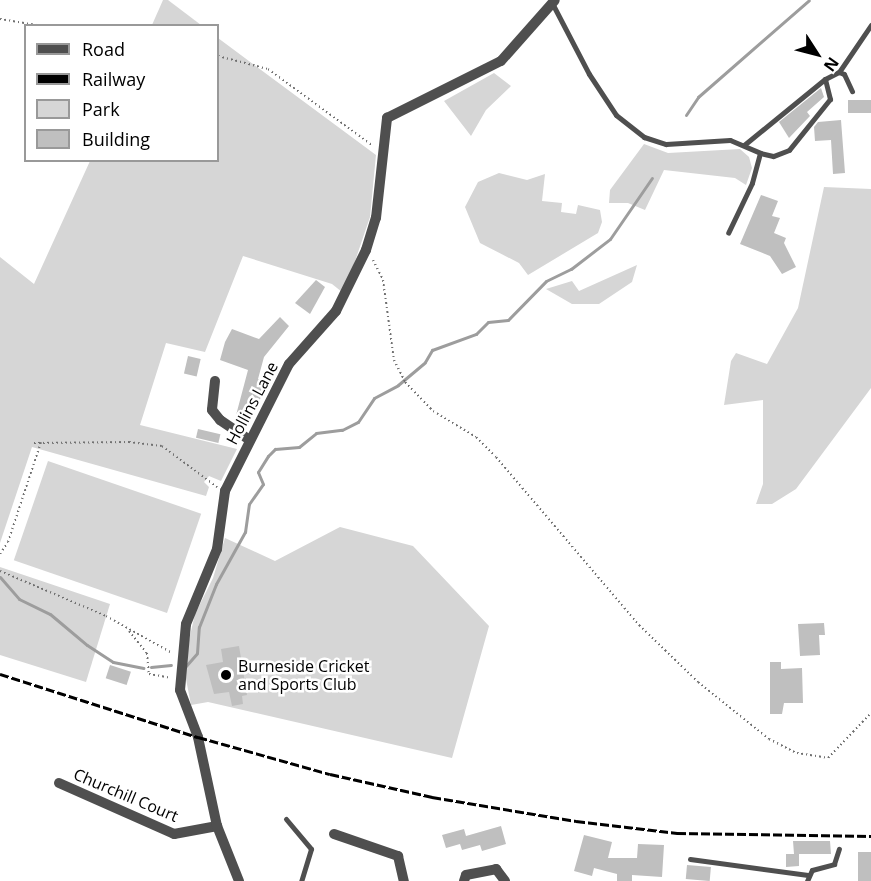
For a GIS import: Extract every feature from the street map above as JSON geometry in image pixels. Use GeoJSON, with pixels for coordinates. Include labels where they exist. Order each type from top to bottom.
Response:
{"type":"FeatureCollection","features":[{"type":"Feature","properties":{"kind":"street","name":"Hollins Lane"},"geometry":{"type":"LineString","coordinates":[[239,881],[217,826],[198,737],[185,707],[180,678],[186,624],[217,549],[225,491],[289,364],[336,311],[366,250],[376,218],[387,118],[501,62],[554,2]]}},
{"type":"Feature","properties":{"kind":"street"},"geometry":{"type":"LineString","coordinates":[[215,381],[212,410],[220,420],[250,440]]}},
{"type":"Feature","properties":{"kind":"street","name":"Churchill Court"},"geometry":{"type":"LineString","coordinates":[[59,783],[174,834],[217,826]]}},
{"type":"Feature","properties":{"kind":"street"},"geometry":{"type":"LineString","coordinates":[[334,834],[398,856],[404,881]]}},
{"type":"Feature","properties":{"kind":"street"},"geometry":{"type":"LineString","coordinates":[[464,881],[466,875],[496,869],[505,881]]}},
{"type":"Feature","properties":{"kind":"lane"},"geometry":{"type":"LineString","coordinates":[[554,2],[589,74],[616,115],[644,137],[666,144],[730,140],[773,156],[789,150],[830,99],[825,79]]}},
{"type":"Feature","properties":{"kind":"lane"},"geometry":{"type":"LineString","coordinates":[[744,145],[825,79],[839,72],[871,25]]}},
{"type":"Feature","properties":{"kind":"lane"},"geometry":{"type":"LineString","coordinates":[[839,72],[844,74],[852,91]]}},
{"type":"Feature","properties":{"kind":"lane"},"geometry":{"type":"LineString","coordinates":[[728,233],[752,183],[760,153]]}},
{"type":"Feature","properties":{"kind":"lane"},"geometry":{"type":"LineString","coordinates":[[286,819],[311,849],[301,881]]}},
{"type":"Feature","properties":{"kind":"lane"},"geometry":{"type":"LineString","coordinates":[[690,859],[809,879],[818,867],[834,864],[839,849]]}},
{"type":"Feature","properties":{"kind":"path"},"geometry":{"type":"LineString","coordinates":[[0,19],[30,24]]}},
{"type":"Feature","properties":{"kind":"path"},"geometry":{"type":"LineString","coordinates":[[219,56],[268,69],[382,152]]}},
{"type":"Feature","properties":{"kind":"path"},"geometry":{"type":"LineString","coordinates":[[366,250],[383,280],[388,336],[394,360],[405,382],[433,411],[476,437],[496,457],[611,593],[698,682],[770,739],[797,753],[828,758],[871,713]]}},
{"type":"Feature","properties":{"kind":"path"},"geometry":{"type":"LineString","coordinates":[[34,443],[42,441],[162,446],[225,491]]}},
{"type":"Feature","properties":{"kind":"path"},"geometry":{"type":"LineString","coordinates":[[0,554],[8,542],[42,441]]}},
{"type":"Feature","properties":{"kind":"path"},"geometry":{"type":"LineString","coordinates":[[0,571],[125,628],[181,658]]}},
{"type":"Feature","properties":{"kind":"path"},"geometry":{"type":"LineString","coordinates":[[125,628],[147,653],[149,674],[180,678]]}},
{"type":"Feature","properties":{"kind":"green space"},"geometry":{"type":"Polygon","coordinates":[[[163,0],[168,0],[200,24],[152,24],[163,0]]]}},
{"type":"Feature","properties":{"kind":"green space"},"geometry":{"type":"Polygon","coordinates":[[[219,39],[376,155],[370,217],[350,276],[342,292],[332,284],[243,256],[205,352],[166,343],[140,425],[237,449],[221,481],[209,476],[204,482],[209,487],[206,496],[32,447],[0,543],[0,257],[34,284],[90,162],[219,162],[219,39]]]}},
{"type":"Feature","properties":{"kind":"green space"},"geometry":{"type":"Polygon","coordinates":[[[494,73],[511,86],[486,110],[471,136],[444,101],[494,73]]]}},
{"type":"Feature","properties":{"kind":"green space"},"geometry":{"type":"Polygon","coordinates":[[[644,144],[668,153],[740,149],[749,157],[752,168],[746,185],[735,178],[664,170],[645,210],[628,203],[609,203],[610,190],[644,144]]]}},
{"type":"Feature","properties":{"kind":"green space"},"geometry":{"type":"Polygon","coordinates":[[[499,173],[527,180],[545,174],[542,201],[562,203],[561,212],[576,214],[578,205],[600,210],[602,222],[598,233],[528,275],[519,263],[480,243],[465,207],[478,182],[499,173]]]}},
{"type":"Feature","properties":{"kind":"green space"},"geometry":{"type":"Polygon","coordinates":[[[824,187],[871,189],[871,388],[796,489],[772,504],[756,504],[763,484],[763,400],[724,405],[731,361],[736,353],[767,364],[798,308],[824,187]]]}},
{"type":"Feature","properties":{"kind":"green space"},"geometry":{"type":"Polygon","coordinates":[[[637,265],[632,282],[599,304],[572,304],[546,289],[572,281],[579,291],[637,265]]]}},
{"type":"Feature","properties":{"kind":"green space"},"geometry":{"type":"Polygon","coordinates":[[[48,461],[201,514],[167,613],[14,560],[48,461]]]}},
{"type":"Feature","properties":{"kind":"green space"},"geometry":{"type":"Polygon","coordinates":[[[340,527],[413,546],[489,626],[452,758],[208,702],[191,705],[185,674],[186,653],[195,614],[213,578],[225,538],[275,561],[340,527]]]}},
{"type":"Feature","properties":{"kind":"green space"},"geometry":{"type":"Polygon","coordinates":[[[0,567],[110,604],[86,682],[0,655],[0,567]]]}},
{"type":"Feature","properties":{"kind":"building"},"geometry":{"type":"Polygon","coordinates":[[[821,88],[824,97],[807,112],[810,116],[789,138],[779,122],[821,88]]]}},
{"type":"Feature","properties":{"kind":"building"},"geometry":{"type":"Polygon","coordinates":[[[848,100],[871,100],[871,113],[848,113],[848,100]]]}},
{"type":"Feature","properties":{"kind":"building"},"geometry":{"type":"Polygon","coordinates":[[[841,120],[845,173],[833,174],[831,140],[815,141],[814,127],[818,122],[841,120]]]}},
{"type":"Feature","properties":{"kind":"building"},"geometry":{"type":"Polygon","coordinates":[[[761,195],[778,201],[772,216],[780,218],[774,233],[786,238],[784,243],[796,267],[782,274],[770,256],[740,244],[761,195]]]}},
{"type":"Feature","properties":{"kind":"building"},"geometry":{"type":"Polygon","coordinates":[[[316,280],[325,287],[310,314],[295,303],[316,280]]]}},
{"type":"Feature","properties":{"kind":"building"},"geometry":{"type":"Polygon","coordinates":[[[280,317],[289,326],[264,357],[258,379],[266,382],[255,414],[249,423],[235,419],[248,370],[220,360],[225,342],[232,329],[259,339],[280,317]]]}},
{"type":"Feature","properties":{"kind":"building"},"geometry":{"type":"Polygon","coordinates":[[[188,356],[201,359],[197,376],[184,374],[188,356]]]}},
{"type":"Feature","properties":{"kind":"building"},"geometry":{"type":"Polygon","coordinates":[[[198,429],[220,434],[218,443],[196,438],[198,429]]]}},
{"type":"Feature","properties":{"kind":"building"},"geometry":{"type":"Polygon","coordinates":[[[824,623],[825,635],[819,635],[820,655],[800,656],[798,624],[824,623]]]}},
{"type":"Feature","properties":{"kind":"building","name":"Burneside Cricket and Sports Club"},"geometry":{"type":"Polygon","coordinates":[[[239,646],[247,695],[242,696],[243,704],[232,706],[229,692],[214,694],[206,665],[223,662],[221,649],[239,646]]]}},
{"type":"Feature","properties":{"kind":"building"},"geometry":{"type":"Polygon","coordinates":[[[770,662],[781,662],[781,669],[802,668],[803,703],[784,703],[782,714],[770,714],[770,662]]]}},
{"type":"Feature","properties":{"kind":"building"},"geometry":{"type":"Polygon","coordinates":[[[110,665],[131,672],[127,685],[106,678],[110,665]]]}},
{"type":"Feature","properties":{"kind":"building"},"geometry":{"type":"Polygon","coordinates":[[[501,826],[506,844],[482,851],[480,845],[462,850],[460,844],[446,848],[442,835],[464,829],[466,836],[501,826]]]}},
{"type":"Feature","properties":{"kind":"building"},"geometry":{"type":"Polygon","coordinates":[[[584,835],[612,842],[608,858],[637,858],[638,844],[664,845],[662,877],[632,875],[632,881],[617,881],[617,874],[594,868],[592,876],[574,871],[584,835]]]}},
{"type":"Feature","properties":{"kind":"building"},"geometry":{"type":"Polygon","coordinates":[[[793,841],[830,841],[831,854],[799,854],[799,866],[786,867],[786,854],[794,854],[793,841]]]}},
{"type":"Feature","properties":{"kind":"building"},"geometry":{"type":"Polygon","coordinates":[[[858,852],[871,852],[871,881],[858,881],[858,852]]]}},
{"type":"Feature","properties":{"kind":"building"},"geometry":{"type":"Polygon","coordinates":[[[687,865],[711,867],[710,881],[686,879],[687,865]]]}},
{"type":"Feature","properties":{"kind":"waterway"},"geometry":{"type":"LineString","coordinates":[[686,115],[698,97],[809,0]]}},
{"type":"Feature","properties":{"kind":"waterway"},"geometry":{"type":"LineString","coordinates":[[185,667],[197,653],[199,627],[216,584],[245,532],[249,504],[263,484],[258,472],[268,456],[275,449],[299,447],[316,433],[342,430],[358,422],[374,398],[398,385],[425,362],[432,350],[476,334],[488,322],[508,320],[546,281],[571,269],[610,239],[652,178]]}},
{"type":"Feature","properties":{"kind":"waterway"},"geometry":{"type":"LineString","coordinates":[[0,577],[19,599],[50,614],[87,645],[113,662],[143,668]]}},
{"type":"Feature","properties":{"kind":"waterway"},"geometry":{"type":"LineString","coordinates":[[151,667],[171,665]]}},
{"type":"Feature","properties":{"kind":"railway"},"geometry":{"type":"LineString","coordinates":[[0,674],[198,737],[330,774],[432,797],[576,821],[677,833],[871,836]]}},
{"type":"Feature","properties":{"kind":"place","name":"Burneside Cricket and Sports Club"},"geometry":{"type":"Point","coordinates":[226,675]}}]}
